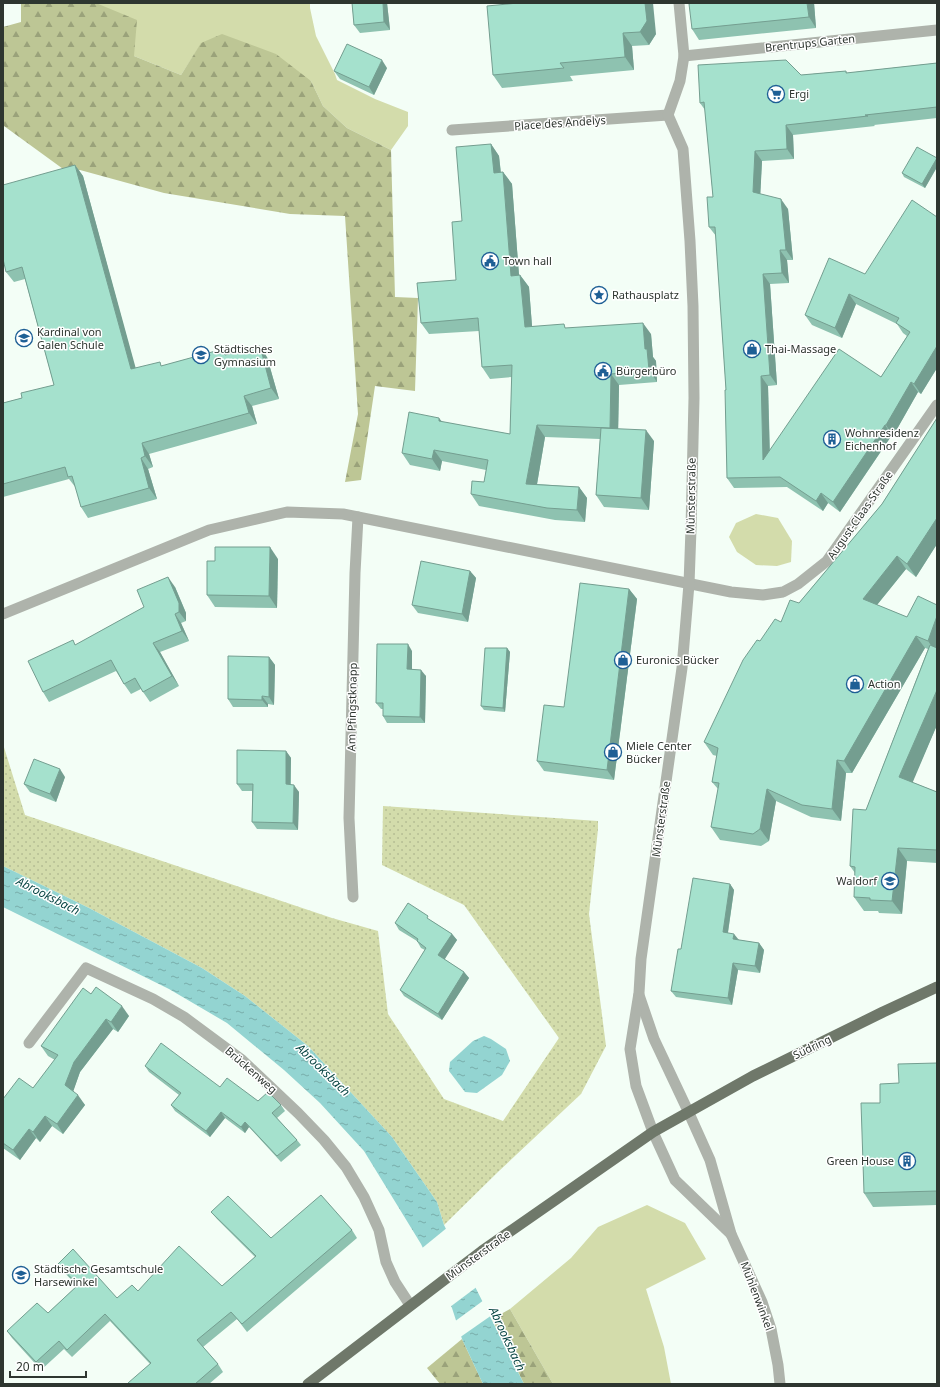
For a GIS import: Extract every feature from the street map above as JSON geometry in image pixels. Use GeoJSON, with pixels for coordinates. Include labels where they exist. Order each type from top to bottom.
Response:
{"type":"FeatureCollection","features":[{"type":"Feature","properties":{"kind":"main road","name":"Südring"},"geometry":{"type":"LineString","coordinates":[[688,1111],[747,1079],[937,986]]}},
{"type":"Feature","properties":{"kind":"main road","name":"Münsterstraße"},"geometry":{"type":"LineString","coordinates":[[308,1384],[482,1251],[653,1132],[688,1111]]}},
{"type":"Feature","properties":{"kind":"street"},"geometry":{"type":"LineString","coordinates":[[668,114],[680,81],[684,56],[679,3]]}},
{"type":"Feature","properties":{"kind":"street","name":"Brentrups Garten"},"geometry":{"type":"LineString","coordinates":[[684,56],[937,30]]}},
{"type":"Feature","properties":{"kind":"street","name":"Place des Andelys"},"geometry":{"type":"LineString","coordinates":[[452,130],[668,114]]}},
{"type":"Feature","properties":{"kind":"street","name":"Münsterstraße"},"geometry":{"type":"LineString","coordinates":[[653,1132],[636,1086],[630,1049],[639,992],[641,958],[682,668],[689,584],[694,398],[693,306],[683,149],[668,114]]}},
{"type":"Feature","properties":{"kind":"street","name":"August-Claas-Straße"},"geometry":{"type":"LineString","coordinates":[[689,584],[731,592],[763,595],[783,592],[798,584],[827,561],[937,405]]}},
{"type":"Feature","properties":{"kind":"street"},"geometry":{"type":"LineString","coordinates":[[3,614],[209,530],[287,512],[342,514],[689,584]]}},
{"type":"Feature","properties":{"kind":"street","name":"Am Pfingstknapp"},"geometry":{"type":"LineString","coordinates":[[354,897],[349,818],[355,573],[358,517]]}},
{"type":"Feature","properties":{"kind":"street","name":"Brückenweg"},"geometry":{"type":"LineString","coordinates":[[29,1043],[86,968],[152,999],[184,1017],[242,1060],[298,1113],[324,1140],[346,1167],[364,1197],[379,1230],[386,1262],[395,1282],[410,1305]]}},
{"type":"Feature","properties":{"kind":"street","name":"Münsterstraße"},"geometry":{"type":"LineString","coordinates":[[639,992],[654,1039],[688,1111]]}},
{"type":"Feature","properties":{"kind":"street","name":"Mühlenwinkel"},"geometry":{"type":"LineString","coordinates":[[688,1111],[710,1160],[731,1234],[762,1302],[771,1329],[780,1384]]}},
{"type":"Feature","properties":{"kind":"street","name":"Mühlenwinkel"},"geometry":{"type":"LineString","coordinates":[[653,1132],[675,1180],[731,1234]]}},
{"type":"Feature","properties":{"kind":"green space"},"geometry":{"type":"Polygon","coordinates":[[[21,3],[96,3],[137,20],[134,56],[181,75],[201,43],[222,34],[276,54],[311,81],[323,106],[347,128],[391,150],[395,297],[418,298],[415,391],[375,386],[361,480],[345,482],[358,414],[345,216],[290,214],[164,193],[80,170],[70,174],[3,124],[3,27],[21,22],[21,3]]]}},
{"type":"Feature","properties":{"kind":"green space"},"geometry":{"type":"Polygon","coordinates":[[[96,3],[310,3],[316,36],[337,80],[375,99],[408,112],[408,126],[391,150],[347,128],[323,106],[311,81],[201,44],[181,75],[134,56],[96,3]]]}},
{"type":"Feature","properties":{"kind":"green space"},"geometry":{"type":"Polygon","coordinates":[[[756,514],[778,518],[792,541],[791,562],[777,566],[756,565],[737,552],[729,537],[736,523],[756,514]]]}},
{"type":"Feature","properties":{"kind":"green space"},"geometry":{"type":"Polygon","coordinates":[[[3,744],[25,815],[332,918],[378,931],[388,1014],[444,1099],[503,1121],[559,1038],[464,905],[382,865],[383,806],[598,821],[589,914],[606,1046],[581,1094],[444,1225],[437,1202],[392,1137],[308,1046],[245,996],[202,968],[89,908],[3,866],[3,744]]]}},
{"type":"Feature","properties":{"kind":"green space"},"geometry":{"type":"Polygon","coordinates":[[[647,1205],[685,1223],[706,1259],[646,1289],[664,1347],[671,1384],[553,1384],[510,1309],[571,1258],[598,1227],[647,1205]]]}},
{"type":"Feature","properties":{"kind":"green space"},"geometry":{"type":"Polygon","coordinates":[[[510,1309],[553,1384],[524,1384],[492,1319],[510,1309]]]}},
{"type":"Feature","properties":{"kind":"green space"},"geometry":{"type":"Polygon","coordinates":[[[462,1339],[483,1384],[440,1384],[427,1368],[462,1339]]]}},
{"type":"Feature","properties":{"kind":"water","name":"Abrooksbach"},"geometry":{"type":"Polygon","coordinates":[[[3,866],[89,908],[202,968],[245,996],[308,1046],[392,1137],[437,1202],[444,1225],[524,1384],[483,1384],[462,1339],[452,1308],[421,1244],[364,1151],[320,1103],[284,1070],[227,1023],[169,989],[3,907],[3,866]]]}},
{"type":"Feature","properties":{"kind":"water"},"geometry":{"type":"Polygon","coordinates":[[[484,1036],[506,1049],[510,1061],[502,1075],[477,1093],[465,1092],[449,1071],[450,1062],[473,1041],[484,1036]]]}},
{"type":"Feature","properties":{"kind":"pier"},"geometry":{"type":"Polygon","coordinates":[[[448,1227],[478,1286],[450,1307],[421,1249],[448,1227]]]}},
{"type":"Feature","properties":{"kind":"pier"},"geometry":{"type":"Polygon","coordinates":[[[484,1300],[492,1315],[459,1338],[454,1322],[484,1300]]]}},
{"type":"Feature","properties":{"kind":"building"},"geometry":{"type":"Polygon","coordinates":[[[352,3],[383,3],[384,22],[354,25],[352,3]]]}},
{"type":"Feature","properties":{"kind":"building"},"geometry":{"type":"Polygon","coordinates":[[[518,3],[645,3],[647,21],[640,32],[623,33],[625,57],[560,63],[564,68],[493,75],[487,6],[518,3]]]}},
{"type":"Feature","properties":{"kind":"building"},"geometry":{"type":"Polygon","coordinates":[[[807,3],[809,17],[692,29],[689,4],[807,3]]]}},
{"type":"Feature","properties":{"kind":"building"},"geometry":{"type":"Polygon","coordinates":[[[347,44],[382,60],[369,87],[334,71],[347,44]]]}},
{"type":"Feature","properties":{"kind":"building"},"geometry":{"type":"Polygon","coordinates":[[[786,60],[801,75],[846,71],[846,73],[937,63],[937,107],[786,125],[787,149],[755,151],[753,192],[781,199],[786,250],[780,250],[782,273],[763,274],[770,375],[761,376],[763,460],[839,349],[881,377],[910,332],[896,323],[899,318],[849,294],[835,328],[805,315],[829,258],[865,274],[912,200],[937,217],[937,346],[914,384],[911,382],[886,425],[833,502],[821,493],[816,501],[780,477],[727,478],[726,390],[715,227],[709,227],[707,197],[713,197],[704,102],[700,103],[698,65],[786,60]]]}},
{"type":"Feature","properties":{"kind":"building"},"geometry":{"type":"Polygon","coordinates":[[[491,144],[494,173],[503,172],[511,276],[520,275],[525,327],[564,324],[565,328],[643,323],[645,349],[647,349],[649,370],[611,374],[610,428],[537,425],[526,484],[579,487],[577,510],[547,508],[471,494],[472,481],[484,482],[488,460],[434,450],[432,459],[402,453],[409,412],[439,418],[439,421],[510,434],[512,365],[482,367],[478,318],[421,323],[417,283],[456,280],[452,222],[462,221],[456,147],[491,144]]]}},
{"type":"Feature","properties":{"kind":"building"},"geometry":{"type":"Polygon","coordinates":[[[917,147],[937,158],[922,184],[902,173],[917,147]]]}},
{"type":"Feature","properties":{"kind":"building"},"geometry":{"type":"Polygon","coordinates":[[[75,165],[131,369],[160,362],[161,366],[223,349],[225,355],[260,346],[271,388],[244,396],[249,413],[142,443],[145,456],[141,458],[149,488],[81,507],[72,476],[68,477],[65,467],[3,484],[3,403],[22,398],[21,393],[54,385],[22,267],[6,272],[3,259],[3,185],[75,165]]]}},
{"type":"Feature","properties":{"kind":"building"},"geometry":{"type":"Polygon","coordinates":[[[937,418],[937,518],[907,564],[897,556],[863,599],[907,617],[918,596],[937,605],[937,616],[928,641],[916,636],[844,761],[837,760],[832,809],[802,805],[767,789],[760,829],[753,834],[711,827],[719,783],[712,782],[718,748],[704,742],[743,660],[757,640],[760,641],[775,619],[781,622],[790,600],[799,603],[882,504],[937,418]]]}},
{"type":"Feature","properties":{"kind":"building"},"geometry":{"type":"Polygon","coordinates":[[[601,428],[646,430],[641,498],[596,495],[601,428]]]}},
{"type":"Feature","properties":{"kind":"building"},"geometry":{"type":"Polygon","coordinates":[[[215,547],[270,547],[269,596],[207,595],[207,561],[215,561],[215,547]]]}},
{"type":"Feature","properties":{"kind":"building"},"geometry":{"type":"Polygon","coordinates":[[[421,561],[470,571],[462,614],[412,605],[421,561]]]}},
{"type":"Feature","properties":{"kind":"building"},"geometry":{"type":"Polygon","coordinates":[[[168,577],[179,603],[179,612],[175,614],[182,631],[153,643],[172,676],[143,692],[135,678],[124,684],[111,660],[43,692],[28,661],[73,640],[75,645],[144,607],[137,590],[168,577]]]}},
{"type":"Feature","properties":{"kind":"building"},"geometry":{"type":"Polygon","coordinates":[[[580,583],[629,589],[607,770],[537,761],[544,705],[564,707],[580,583]]]}},
{"type":"Feature","properties":{"kind":"building"},"geometry":{"type":"Polygon","coordinates":[[[377,644],[408,644],[407,669],[421,670],[420,717],[383,716],[383,703],[376,703],[377,644]]]}},
{"type":"Feature","properties":{"kind":"building"},"geometry":{"type":"Polygon","coordinates":[[[930,645],[937,648],[937,690],[899,777],[937,792],[937,850],[898,848],[892,901],[870,900],[870,898],[854,897],[855,867],[850,866],[853,809],[866,810],[930,645]]]}},
{"type":"Feature","properties":{"kind":"building"},"geometry":{"type":"Polygon","coordinates":[[[485,648],[507,648],[503,708],[481,706],[485,648]]]}},
{"type":"Feature","properties":{"kind":"building"},"geometry":{"type":"Polygon","coordinates":[[[228,656],[269,657],[269,697],[262,696],[262,700],[228,699],[228,656]]]}},
{"type":"Feature","properties":{"kind":"building"},"geometry":{"type":"Polygon","coordinates":[[[237,750],[286,751],[286,784],[294,785],[293,823],[252,822],[253,784],[237,784],[237,750]]]}},
{"type":"Feature","properties":{"kind":"building"},"geometry":{"type":"Polygon","coordinates":[[[34,759],[60,769],[50,794],[24,784],[34,759]]]}},
{"type":"Feature","properties":{"kind":"building"},"geometry":{"type":"Polygon","coordinates":[[[693,878],[730,884],[723,932],[734,934],[733,939],[759,943],[755,966],[733,963],[728,998],[671,991],[678,949],[681,949],[693,878]]]}},
{"type":"Feature","properties":{"kind":"building"},"geometry":{"type":"Polygon","coordinates":[[[408,903],[428,916],[427,918],[452,934],[438,955],[464,972],[438,1014],[400,990],[426,948],[417,941],[418,939],[395,923],[408,903]]]}},
{"type":"Feature","properties":{"kind":"building"},"geometry":{"type":"Polygon","coordinates":[[[96,987],[122,1006],[111,1022],[106,1019],[74,1062],[65,1085],[78,1095],[57,1124],[45,1116],[33,1132],[29,1129],[13,1150],[3,1143],[3,1099],[19,1078],[33,1088],[58,1055],[41,1046],[83,988],[91,994],[96,987]]]}},
{"type":"Feature","properties":{"kind":"building"},"geometry":{"type":"Polygon","coordinates":[[[161,1043],[220,1087],[227,1078],[258,1101],[268,1092],[281,1105],[272,1113],[297,1140],[277,1156],[245,1122],[241,1127],[221,1112],[206,1131],[171,1105],[181,1093],[145,1066],[161,1043]]]}},
{"type":"Feature","properties":{"kind":"building","name":"Green House"},"geometry":{"type":"Polygon","coordinates":[[[937,1063],[937,1191],[864,1193],[861,1103],[880,1103],[880,1084],[899,1083],[898,1064],[937,1063]]]}},
{"type":"Feature","properties":{"kind":"building"},"geometry":{"type":"Polygon","coordinates":[[[321,1195],[352,1230],[242,1324],[231,1312],[197,1340],[218,1364],[195,1384],[129,1384],[128,1383],[151,1363],[105,1314],[67,1350],[59,1341],[36,1362],[7,1331],[37,1303],[48,1313],[78,1285],[58,1264],[73,1249],[117,1298],[132,1285],[138,1291],[179,1246],[222,1286],[256,1256],[211,1212],[228,1196],[271,1238],[321,1195]]]}},
{"type":"Feature","properties":{"kind":"place","name":"Ergi"},"geometry":{"type":"Point","coordinates":[776,94]}},
{"type":"Feature","properties":{"kind":"place","name":"Town hall"},"geometry":{"type":"Point","coordinates":[490,261]}},
{"type":"Feature","properties":{"kind":"place","name":"Rathausplatz"},"geometry":{"type":"Point","coordinates":[599,295]}},
{"type":"Feature","properties":{"kind":"place","name":"Kardinal von Galen Schule"},"geometry":{"type":"Point","coordinates":[24,338]}},
{"type":"Feature","properties":{"kind":"place","name":"Thai-Massage"},"geometry":{"type":"Point","coordinates":[752,349]}},
{"type":"Feature","properties":{"kind":"place","name":"Städtisches Gymnasium"},"geometry":{"type":"Point","coordinates":[201,355]}},
{"type":"Feature","properties":{"kind":"place","name":"Bürgerbüro"},"geometry":{"type":"Point","coordinates":[603,371]}},
{"type":"Feature","properties":{"kind":"place","name":"Wohnresidenz Eichenhof"},"geometry":{"type":"Point","coordinates":[832,439]}},
{"type":"Feature","properties":{"kind":"place","name":"Euronics Bücker"},"geometry":{"type":"Point","coordinates":[623,660]}},
{"type":"Feature","properties":{"kind":"place","name":"Action"},"geometry":{"type":"Point","coordinates":[855,684]}},
{"type":"Feature","properties":{"kind":"place","name":"Miele Center Bücker"},"geometry":{"type":"Point","coordinates":[613,752]}},
{"type":"Feature","properties":{"kind":"place","name":"Waldorf"},"geometry":{"type":"Point","coordinates":[890,881]}},
{"type":"Feature","properties":{"kind":"place","name":"Green House"},"geometry":{"type":"Point","coordinates":[907,1161]}},
{"type":"Feature","properties":{"kind":"place","name":"Städtische Gesamtschule Harsewinkel"},"geometry":{"type":"Point","coordinates":[21,1275]}}]}
